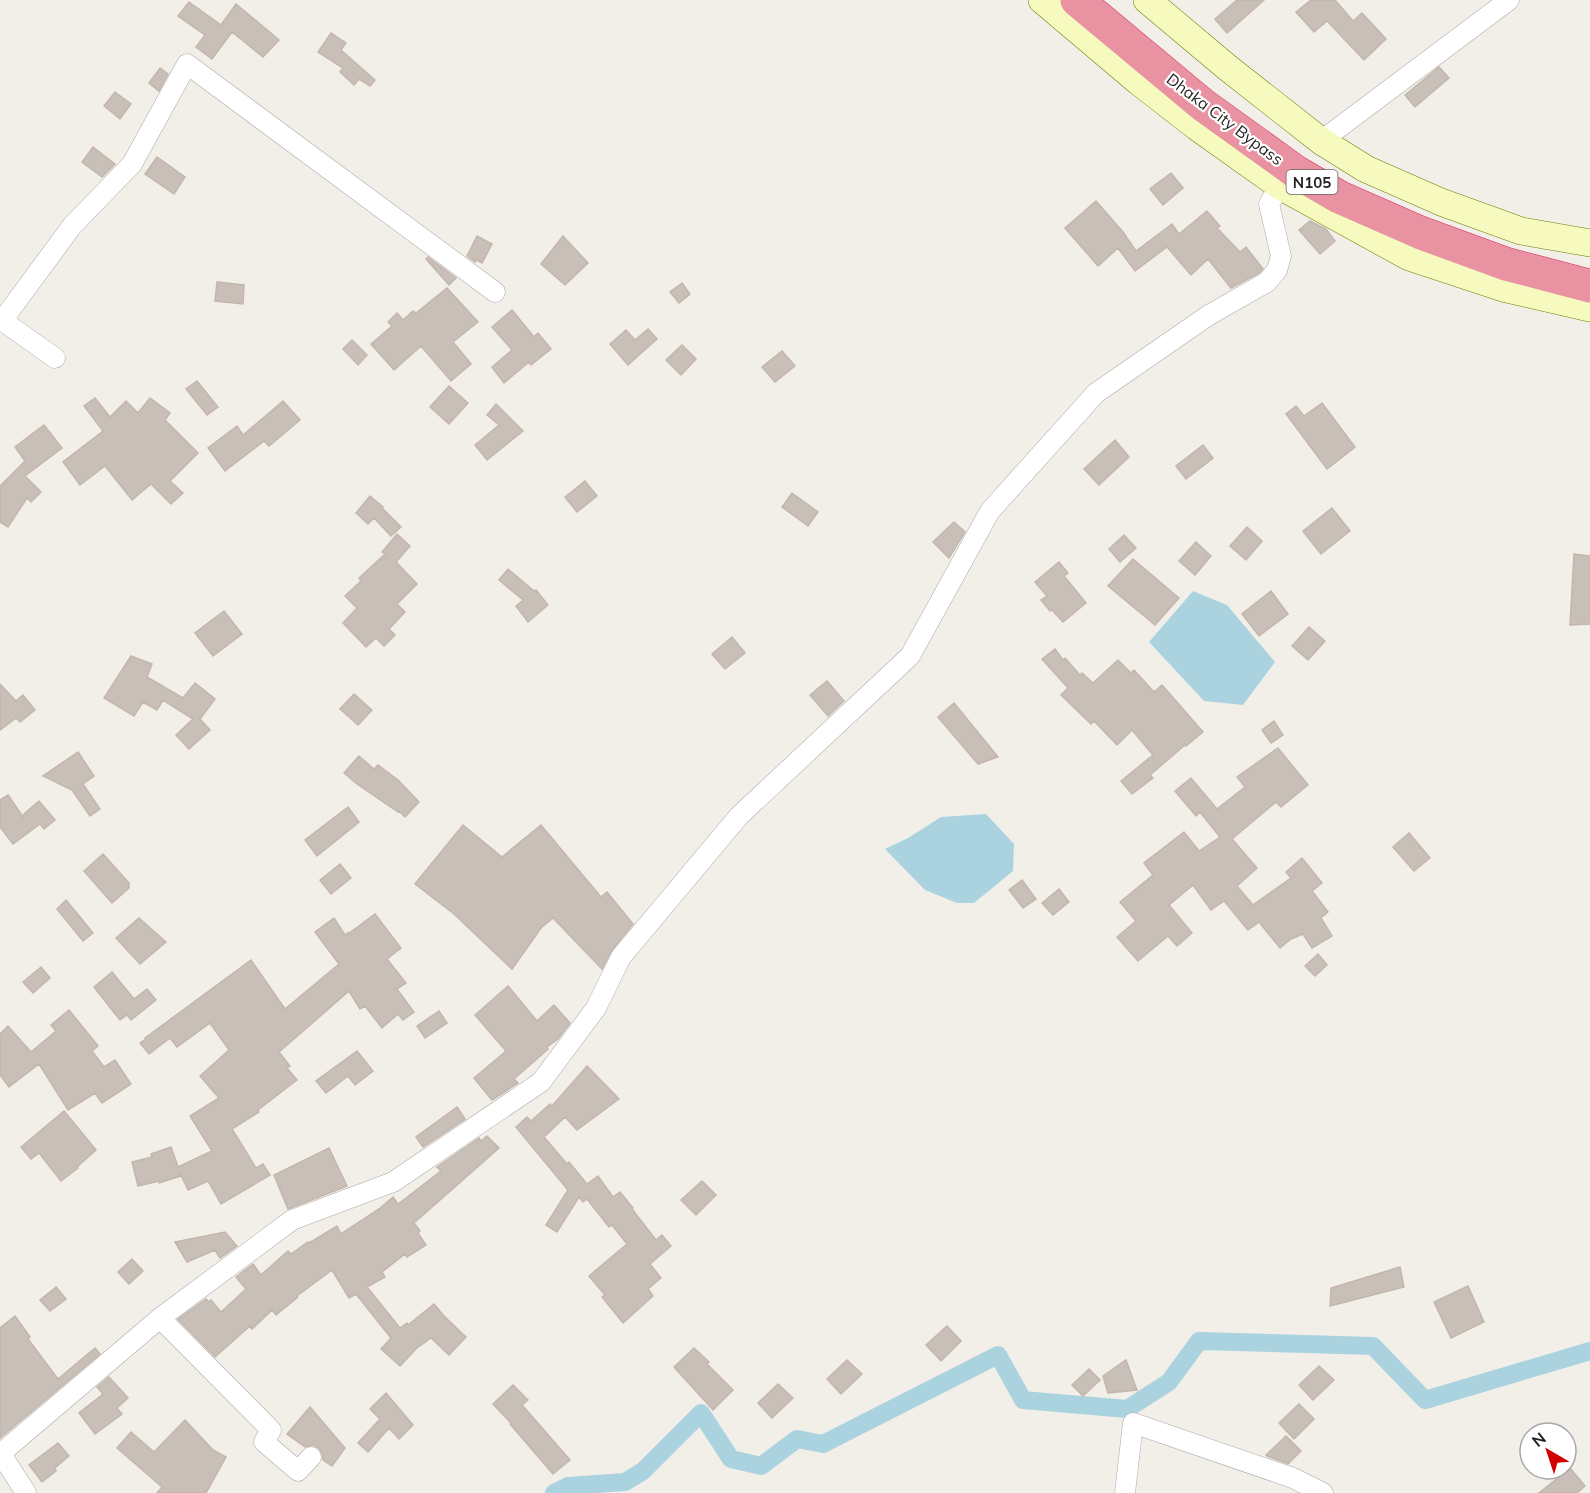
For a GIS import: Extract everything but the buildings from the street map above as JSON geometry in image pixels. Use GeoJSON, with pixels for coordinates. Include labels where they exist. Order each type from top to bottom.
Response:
{"type":"FeatureCollection","features":[{"type":"Feature","properties":{"kind":"highway","name":"Dhaka City Bypass"},"geometry":{"type":"LineString","coordinates":[[1077,0],[1203,105],[1296,172],[1339,197],[1421,233],[1506,264],[1590,286]]}},
{"type":"Feature","properties":{"kind":"highway","name":"Dhaka City Bypass"},"geometry":{"type":"LineString","coordinates":[[1111,0],[1211,86],[1310,154],[1357,181],[1431,218],[1521,248],[1590,264]]}},
{"type":"Feature","properties":{"kind":"main road"},"geometry":{"type":"LineString","coordinates":[[1042,0],[1163,101],[1280,186],[1409,257],[1503,288],[1590,308]]}},
{"type":"Feature","properties":{"kind":"main road"},"geometry":{"type":"LineString","coordinates":[[1147,0],[1228,68],[1321,141],[1366,169],[1441,202],[1521,231],[1590,243]]}},
{"type":"Feature","properties":{"kind":"street"},"geometry":{"type":"LineString","coordinates":[[1321,141],[1509,0]]}},
{"type":"Feature","properties":{"kind":"street"},"geometry":{"type":"LineString","coordinates":[[55,358],[1,320],[72,226],[132,164],[187,64],[495,292]]}},
{"type":"Feature","properties":{"kind":"street"},"geometry":{"type":"LineString","coordinates":[[26,1493],[1,1454],[160,1318],[292,1220],[393,1182],[541,1082],[596,1008],[621,957],[739,816],[910,656],[990,511],[1096,393],[1209,315],[1267,282],[1277,270],[1281,256],[1269,204],[1280,186]]}},
{"type":"Feature","properties":{"kind":"street"},"geometry":{"type":"LineString","coordinates":[[160,1318],[271,1430],[264,1442],[298,1471],[312,1457]]}},
{"type":"Feature","properties":{"kind":"street"},"geometry":{"type":"LineString","coordinates":[[1125,1493],[1133,1423],[1293,1478],[1323,1493]]}},
{"type":"Feature","properties":{"kind":"water"},"geometry":{"type":"Polygon","coordinates":[[[1193,591],[1227,605],[1275,662],[1243,705],[1204,701],[1149,642],[1193,591]]]}},
{"type":"Feature","properties":{"kind":"water"},"geometry":{"type":"Polygon","coordinates":[[[986,814],[1014,844],[1013,871],[974,903],[957,903],[925,890],[885,849],[908,838],[941,817],[986,814]]]}},
{"type":"Feature","properties":{"kind":"waterway"},"geometry":{"type":"LineString","coordinates":[[554,1493],[568,1486],[625,1482],[643,1471],[701,1413],[731,1459],[761,1466],[797,1439],[823,1444],[998,1355],[1023,1400],[1127,1409],[1169,1382],[1199,1341],[1373,1346],[1425,1400],[1590,1351]]}}]}
